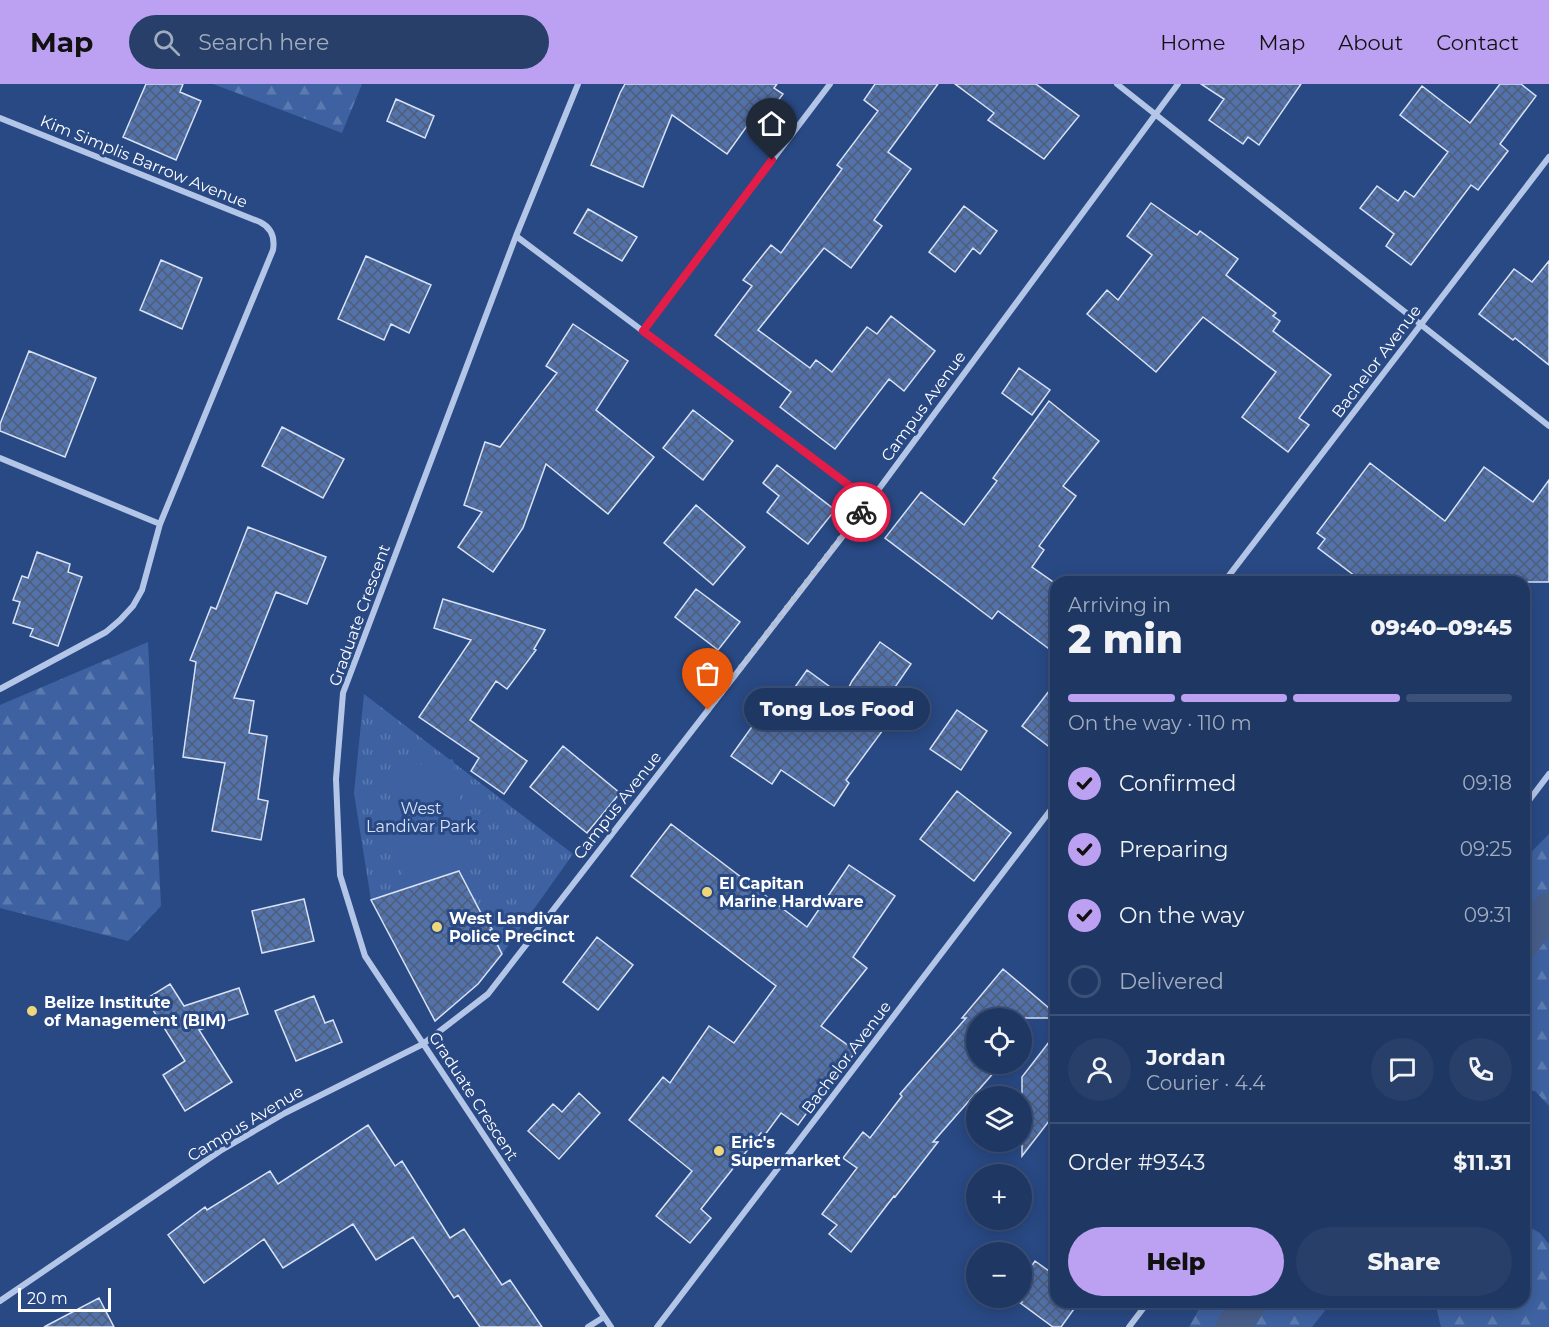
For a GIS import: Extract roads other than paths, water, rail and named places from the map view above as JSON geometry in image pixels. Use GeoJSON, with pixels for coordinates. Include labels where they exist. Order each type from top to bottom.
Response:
{"type":"FeatureCollection","features":[{"type":"Feature","properties":{"kind":"street","name":"Graduate Crescent"},"geometry":{"type":"LineString","coordinates":[[578,84],[516,236],[343,693],[336,780],[340,875],[365,956],[611,1327]]}},
{"type":"Feature","properties":{"kind":"street"},"geometry":{"type":"LineString","coordinates":[[643,331],[830,84]]}},
{"type":"Feature","properties":{"kind":"street"},"geometry":{"type":"LineString","coordinates":[[1117,84],[1549,426]]}},
{"type":"Feature","properties":{"kind":"street","name":"Campus Avenue"},"geometry":{"type":"LineString","coordinates":[[0,1301],[220,1151],[285,1113],[423,1044],[488,994],[870,501],[1178,84]]}},
{"type":"Feature","properties":{"kind":"street","name":"Kim Simplis Barrow Avenue"},"geometry":{"type":"LineString","coordinates":[[0,118],[260,222],[273,236],[273,250],[160,524]]}},
{"type":"Feature","properties":{"kind":"street","name":"Bachelor Avenue"},"geometry":{"type":"LineString","coordinates":[[1229,576],[1549,157]]}},
{"type":"Feature","properties":{"kind":"street"},"geometry":{"type":"LineString","coordinates":[[516,236],[870,501]]}},
{"type":"Feature","properties":{"kind":"street"},"geometry":{"type":"LineString","coordinates":[[0,458],[160,524],[142,590],[133,606],[120,621],[106,632],[0,689]]}},
{"type":"Feature","properties":{"kind":"street"},"geometry":{"type":"LineString","coordinates":[[1530,799],[1549,774]]}},
{"type":"Feature","properties":{"kind":"street","name":"Bachelor Avenue"},"geometry":{"type":"LineString","coordinates":[[657,1327],[1050,810]]}},
{"type":"Feature","properties":{"kind":"street"},"geometry":{"type":"LineString","coordinates":[[1129,1327],[1143,1308]]}},
{"type":"Feature","properties":{"kind":"street"},"geometry":{"type":"LineString","coordinates":[[588,1327],[604,1317]]}},
{"type":"Feature","properties":{"kind":"waterway"},"geometry":{"type":"LineString","coordinates":[[1530,934],[1549,909]]}},
{"type":"Feature","properties":{"kind":"waterway"},"geometry":{"type":"LineString","coordinates":[[1232,1327],[1246,1308]]}},
{"type":"Feature","properties":{"kind":"place","name":"Tong Los Food"},"geometry":{"type":"Point","coordinates":[708,710]}},
{"type":"Feature","properties":{"kind":"place","name":"El Capitan Marine Hardware"},"geometry":{"type":"Point","coordinates":[707,892]}},
{"type":"Feature","properties":{"kind":"place","name":"West Landivar Police Precinct"},"geometry":{"type":"Point","coordinates":[437,927]}},
{"type":"Feature","properties":{"kind":"place","name":"Belize Institute of Management (BIM)"},"geometry":{"type":"Point","coordinates":[32,1011]}},
{"type":"Feature","properties":{"kind":"place","name":"Eric's Supermarket"},"geometry":{"type":"Point","coordinates":[719,1151]}},
{"type":"Feature","properties":{"kind":"park label","name":"West Landivar Park"},"geometry":{"type":"Point","coordinates":[421,817]}}]}
